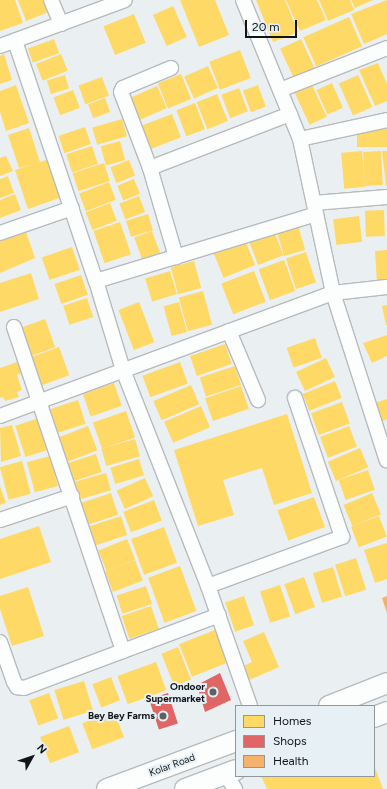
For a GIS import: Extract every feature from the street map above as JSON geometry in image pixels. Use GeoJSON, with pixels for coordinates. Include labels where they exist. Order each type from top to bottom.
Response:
{"type":"FeatureCollection","features":[{"type":"Feature","properties":{"kind":"main road"},"geometry":{"type":"LineString","coordinates":[[332,705],[387,684]]}},
{"type":"Feature","properties":{"kind":"main road"},"geometry":{"type":"LineString","coordinates":[[375,717],[387,712]]}},
{"type":"Feature","properties":{"kind":"main road","name":"Kolar Road"},"geometry":{"type":"LineString","coordinates":[[107,789],[235,741]]}},
{"type":"Feature","properties":{"kind":"main road"},"geometry":{"type":"LineString","coordinates":[[186,789],[232,778]]}},
{"type":"Feature","properties":{"kind":"street"},"geometry":{"type":"LineString","coordinates":[[51,0],[61,24]]}},
{"type":"Feature","properties":{"kind":"street"},"geometry":{"type":"LineString","coordinates":[[0,46],[125,0]]}},
{"type":"Feature","properties":{"kind":"street"},"geometry":{"type":"LineString","coordinates":[[243,0],[300,139],[333,293],[387,461]]}},
{"type":"Feature","properties":{"kind":"street"},"geometry":{"type":"LineString","coordinates":[[15,41],[96,281],[123,370],[208,586],[250,705]]}},
{"type":"Feature","properties":{"kind":"street"},"geometry":{"type":"LineString","coordinates":[[280,90],[387,48]]}},
{"type":"Feature","properties":{"kind":"street"},"geometry":{"type":"LineString","coordinates":[[171,68],[121,90],[150,168],[176,257]]}},
{"type":"Feature","properties":{"kind":"street"},"geometry":{"type":"LineString","coordinates":[[150,168],[290,114]]}},
{"type":"Feature","properties":{"kind":"street"},"geometry":{"type":"LineString","coordinates":[[300,139],[387,120]]}},
{"type":"Feature","properties":{"kind":"street"},"geometry":{"type":"LineString","coordinates":[[96,281],[176,257],[315,208],[387,197]]}},
{"type":"Feature","properties":{"kind":"street"},"geometry":{"type":"LineString","coordinates":[[0,233],[72,208]]}},
{"type":"Feature","properties":{"kind":"street"},"geometry":{"type":"LineString","coordinates":[[0,416],[333,293],[387,287]]}},
{"type":"Feature","properties":{"kind":"street"},"geometry":{"type":"LineString","coordinates":[[14,327],[124,651]]}},
{"type":"Feature","properties":{"kind":"street"},"geometry":{"type":"LineString","coordinates":[[229,331],[258,400]]}},
{"type":"Feature","properties":{"kind":"street"},"geometry":{"type":"LineString","coordinates":[[208,586],[342,538],[295,398]]}},
{"type":"Feature","properties":{"kind":"street"},"geometry":{"type":"LineString","coordinates":[[0,520],[72,496]]}},
{"type":"Feature","properties":{"kind":"street"},"geometry":{"type":"LineString","coordinates":[[0,642],[14,682],[17,687],[24,688],[218,615]]}},
{"type":"Feature","properties":{"kind":"building: Homes"},"geometry":{"type":"Polygon","coordinates":[[[0,0],[15,0],[23,23],[0,31],[0,0]]]}},
{"type":"Feature","properties":{"kind":"building: Homes"},"geometry":{"type":"Polygon","coordinates":[[[18,0],[47,0],[51,11],[26,21],[18,0]]]}},
{"type":"Feature","properties":{"kind":"building: Homes"},"geometry":{"type":"Polygon","coordinates":[[[180,0],[215,0],[229,35],[199,47],[180,0]]]}},
{"type":"Feature","properties":{"kind":"building: Homes"},"geometry":{"type":"Polygon","coordinates":[[[256,0],[285,0],[298,32],[273,42],[256,0]]]}},
{"type":"Feature","properties":{"kind":"building: Homes"},"geometry":{"type":"Polygon","coordinates":[[[286,0],[317,0],[326,20],[300,31],[286,0]]]}},
{"type":"Feature","properties":{"kind":"building: Homes"},"geometry":{"type":"Polygon","coordinates":[[[319,0],[350,0],[354,10],[328,21],[319,0]]]}},
{"type":"Feature","properties":{"kind":"building: Homes"},"geometry":{"type":"Polygon","coordinates":[[[351,0],[373,0],[355,8],[351,0]]]}},
{"type":"Feature","properties":{"kind":"building: Homes"},"geometry":{"type":"Polygon","coordinates":[[[387,0],[387,34],[364,44],[351,14],[387,0]]]}},
{"type":"Feature","properties":{"kind":"building: Homes"},"geometry":{"type":"Polygon","coordinates":[[[173,6],[187,37],[167,46],[153,15],[173,6]]]}},
{"type":"Feature","properties":{"kind":"building: Homes"},"geometry":{"type":"Polygon","coordinates":[[[134,14],[146,43],[115,55],[103,26],[134,14]]]}},
{"type":"Feature","properties":{"kind":"building: Homes"},"geometry":{"type":"Polygon","coordinates":[[[349,17],[362,46],[316,67],[303,37],[349,17]]]}},
{"type":"Feature","properties":{"kind":"building: Homes"},"geometry":{"type":"Polygon","coordinates":[[[54,39],[59,53],[33,63],[28,49],[54,39]]]}},
{"type":"Feature","properties":{"kind":"building: Homes"},"geometry":{"type":"Polygon","coordinates":[[[301,39],[315,69],[294,79],[280,49],[301,39]]]}},
{"type":"Feature","properties":{"kind":"building: Homes"},"geometry":{"type":"Polygon","coordinates":[[[240,50],[251,78],[220,90],[209,62],[240,50]]]}},
{"type":"Feature","properties":{"kind":"building: Homes"},"geometry":{"type":"Polygon","coordinates":[[[4,54],[12,80],[0,84],[0,56],[4,54]]]}},
{"type":"Feature","properties":{"kind":"building: Homes"},"geometry":{"type":"Polygon","coordinates":[[[61,54],[68,71],[43,81],[36,64],[61,54]]]}},
{"type":"Feature","properties":{"kind":"building: Homes"},"geometry":{"type":"Polygon","coordinates":[[[378,63],[387,84],[387,101],[375,106],[359,70],[378,63]]]}},
{"type":"Feature","properties":{"kind":"building: Homes"},"geometry":{"type":"Polygon","coordinates":[[[208,66],[218,88],[194,99],[184,77],[208,66]]]}},
{"type":"Feature","properties":{"kind":"building: Homes"},"geometry":{"type":"Polygon","coordinates":[[[181,74],[191,99],[168,108],[158,83],[181,74]]]}},
{"type":"Feature","properties":{"kind":"building: Homes"},"geometry":{"type":"Polygon","coordinates":[[[65,75],[69,88],[51,94],[47,81],[65,75]]]}},
{"type":"Feature","properties":{"kind":"building: Homes"},"geometry":{"type":"Polygon","coordinates":[[[358,75],[372,107],[353,116],[339,84],[358,75]]]}},
{"type":"Feature","properties":{"kind":"building: Homes"},"geometry":{"type":"Polygon","coordinates":[[[102,77],[109,96],[85,104],[79,86],[102,77]]]}},
{"type":"Feature","properties":{"kind":"building: Homes"},"geometry":{"type":"Polygon","coordinates":[[[332,83],[343,108],[327,115],[316,90],[332,83]]]}},
{"type":"Feature","properties":{"kind":"building: Homes"},"geometry":{"type":"Polygon","coordinates":[[[16,85],[29,123],[6,131],[0,112],[0,91],[16,85]]]}},
{"type":"Feature","properties":{"kind":"building: Homes"},"geometry":{"type":"Polygon","coordinates":[[[258,85],[266,107],[251,112],[243,90],[258,85]]]}},
{"type":"Feature","properties":{"kind":"building: Homes"},"geometry":{"type":"Polygon","coordinates":[[[312,85],[327,117],[310,125],[295,93],[312,85]]]}},
{"type":"Feature","properties":{"kind":"building: Homes"},"geometry":{"type":"Polygon","coordinates":[[[157,86],[167,108],[140,120],[131,98],[157,86]]]}},
{"type":"Feature","properties":{"kind":"building: Homes"},"geometry":{"type":"Polygon","coordinates":[[[239,88],[248,111],[230,118],[221,95],[239,88]]]}},
{"type":"Feature","properties":{"kind":"building: Homes"},"geometry":{"type":"Polygon","coordinates":[[[73,90],[80,108],[60,115],[53,98],[73,90]]]}},
{"type":"Feature","properties":{"kind":"building: Homes"},"geometry":{"type":"Polygon","coordinates":[[[217,94],[228,121],[207,129],[197,102],[217,94]]]}},
{"type":"Feature","properties":{"kind":"building: Homes"},"geometry":{"type":"Polygon","coordinates":[[[105,98],[110,112],[93,118],[88,104],[105,98]]]}},
{"type":"Feature","properties":{"kind":"building: Homes"},"geometry":{"type":"Polygon","coordinates":[[[195,103],[205,129],[186,136],[176,110],[195,103]]]}},
{"type":"Feature","properties":{"kind":"building: Homes"},"geometry":{"type":"Polygon","coordinates":[[[172,114],[181,137],[148,150],[139,127],[172,114]]]}},
{"type":"Feature","properties":{"kind":"building: Homes"},"geometry":{"type":"Polygon","coordinates":[[[122,119],[127,136],[97,145],[92,128],[122,119]]]}},
{"type":"Feature","properties":{"kind":"building: Homes"},"geometry":{"type":"Polygon","coordinates":[[[85,127],[91,144],[64,153],[59,136],[85,127]]]}},
{"type":"Feature","properties":{"kind":"building: Homes"},"geometry":{"type":"Polygon","coordinates":[[[357,127],[387,127],[387,147],[357,147],[357,127]]]}},
{"type":"Feature","properties":{"kind":"building: Homes"},"geometry":{"type":"Polygon","coordinates":[[[29,128],[40,162],[49,159],[62,197],[28,209],[15,170],[33,164],[19,168],[8,135],[29,128]]]}},
{"type":"Feature","properties":{"kind":"building: Homes"},"geometry":{"type":"Polygon","coordinates":[[[120,141],[125,160],[106,165],[101,146],[120,141]]]}},
{"type":"Feature","properties":{"kind":"building: Homes"},"geometry":{"type":"Polygon","coordinates":[[[92,146],[98,164],[72,172],[66,154],[92,146]]]}},
{"type":"Feature","properties":{"kind":"building: Homes"},"geometry":{"type":"Polygon","coordinates":[[[362,151],[365,187],[344,189],[341,153],[362,151]]]}},
{"type":"Feature","properties":{"kind":"building: Homes"},"geometry":{"type":"Polygon","coordinates":[[[381,151],[383,185],[365,186],[363,152],[381,151]]]}},
{"type":"Feature","properties":{"kind":"building: Homes"},"geometry":{"type":"Polygon","coordinates":[[[382,151],[387,151],[387,186],[386,186],[382,151]]]}},
{"type":"Feature","properties":{"kind":"building: Homes"},"geometry":{"type":"Polygon","coordinates":[[[6,156],[13,171],[0,176],[0,158],[6,156]]]}},
{"type":"Feature","properties":{"kind":"building: Homes"},"geometry":{"type":"Polygon","coordinates":[[[129,160],[135,176],[116,183],[110,167],[129,160]]]}},
{"type":"Feature","properties":{"kind":"building: Homes"},"geometry":{"type":"Polygon","coordinates":[[[104,163],[110,181],[78,191],[73,173],[104,163]]]}},
{"type":"Feature","properties":{"kind":"building: Homes"},"geometry":{"type":"Polygon","coordinates":[[[8,176],[14,193],[0,198],[0,179],[8,176]]]}},
{"type":"Feature","properties":{"kind":"building: Homes"},"geometry":{"type":"Polygon","coordinates":[[[134,179],[140,194],[123,201],[117,186],[134,179]]]}},
{"type":"Feature","properties":{"kind":"building: Homes"},"geometry":{"type":"Polygon","coordinates":[[[109,182],[116,200],[86,211],[79,193],[109,182]]]}},
{"type":"Feature","properties":{"kind":"building: Homes"},"geometry":{"type":"Polygon","coordinates":[[[15,194],[21,210],[0,218],[0,200],[15,194]]]}},
{"type":"Feature","properties":{"kind":"building: Homes"},"geometry":{"type":"Polygon","coordinates":[[[139,196],[145,212],[125,219],[119,204],[139,196]]]}},
{"type":"Feature","properties":{"kind":"building: Homes"},"geometry":{"type":"Polygon","coordinates":[[[110,203],[117,221],[93,230],[86,212],[110,203]]]}},
{"type":"Feature","properties":{"kind":"building: Homes"},"geometry":{"type":"Polygon","coordinates":[[[384,210],[385,236],[366,237],[365,211],[384,210]]]}},
{"type":"Feature","properties":{"kind":"building: Homes"},"geometry":{"type":"Polygon","coordinates":[[[148,214],[153,230],[131,237],[126,221],[148,214]]]}},
{"type":"Feature","properties":{"kind":"building: Homes"},"geometry":{"type":"Polygon","coordinates":[[[359,216],[362,242],[336,245],[333,219],[359,216]]]}},
{"type":"Feature","properties":{"kind":"building: Homes"},"geometry":{"type":"Polygon","coordinates":[[[120,222],[131,254],[105,263],[94,231],[120,222]]]}},
{"type":"Feature","properties":{"kind":"building: Homes"},"geometry":{"type":"Polygon","coordinates":[[[298,225],[305,250],[284,256],[277,231],[298,225]]]}},
{"type":"Feature","properties":{"kind":"building: Homes"},"geometry":{"type":"Polygon","coordinates":[[[152,231],[160,253],[142,259],[134,237],[152,231]]]}},
{"type":"Feature","properties":{"kind":"building: Homes"},"geometry":{"type":"Polygon","coordinates":[[[274,231],[283,255],[258,265],[249,241],[274,231]]]}},
{"type":"Feature","properties":{"kind":"building: Homes"},"geometry":{"type":"Polygon","coordinates":[[[26,232],[35,258],[0,273],[0,240],[26,232]]]}},
{"type":"Feature","properties":{"kind":"building: Homes"},"geometry":{"type":"Polygon","coordinates":[[[245,240],[255,265],[224,278],[213,253],[245,240]]]}},
{"type":"Feature","properties":{"kind":"building: Homes"},"geometry":{"type":"Polygon","coordinates":[[[72,247],[80,270],[50,280],[42,257],[72,247]]]}},
{"type":"Feature","properties":{"kind":"building: Homes"},"geometry":{"type":"Polygon","coordinates":[[[387,250],[387,283],[377,283],[375,251],[387,250]]]}},
{"type":"Feature","properties":{"kind":"building: Homes"},"geometry":{"type":"Polygon","coordinates":[[[306,252],[316,282],[296,289],[286,258],[306,252]]]}},
{"type":"Feature","properties":{"kind":"building: Homes"},"geometry":{"type":"Polygon","coordinates":[[[284,260],[295,291],[270,300],[259,269],[284,260]]]}},
{"type":"Feature","properties":{"kind":"building: Homes"},"geometry":{"type":"Polygon","coordinates":[[[194,261],[201,288],[178,294],[171,267],[194,261]]]}},
{"type":"Feature","properties":{"kind":"building: Homes"},"geometry":{"type":"Polygon","coordinates":[[[170,271],[177,294],[152,302],[145,279],[170,271]]]}},
{"type":"Feature","properties":{"kind":"building: Homes"},"geometry":{"type":"Polygon","coordinates":[[[254,271],[266,302],[233,314],[221,284],[254,271]]]}},
{"type":"Feature","properties":{"kind":"building: Homes"},"geometry":{"type":"Polygon","coordinates":[[[31,273],[39,299],[0,312],[0,283],[31,273]]]}},
{"type":"Feature","properties":{"kind":"building: Homes"},"geometry":{"type":"Polygon","coordinates":[[[81,275],[88,295],[61,304],[55,284],[81,275]]]}},
{"type":"Feature","properties":{"kind":"building: Homes"},"geometry":{"type":"Polygon","coordinates":[[[203,291],[212,325],[188,331],[179,297],[203,291]]]}},
{"type":"Feature","properties":{"kind":"building: Homes"},"geometry":{"type":"Polygon","coordinates":[[[87,298],[93,317],[69,325],[63,306],[87,298]]]}},
{"type":"Feature","properties":{"kind":"building: Homes"},"geometry":{"type":"Polygon","coordinates":[[[139,302],[154,342],[134,350],[118,310],[139,302]]]}},
{"type":"Feature","properties":{"kind":"building: Homes"},"geometry":{"type":"Polygon","coordinates":[[[179,302],[187,332],[172,336],[164,306],[179,302]]]}},
{"type":"Feature","properties":{"kind":"building: Homes"},"geometry":{"type":"Polygon","coordinates":[[[387,305],[387,325],[386,325],[382,306],[387,305]]]}},
{"type":"Feature","properties":{"kind":"building: Homes"},"geometry":{"type":"Polygon","coordinates":[[[45,319],[55,347],[27,357],[17,329],[45,319]]]}},
{"type":"Feature","properties":{"kind":"building: Homes"},"geometry":{"type":"Polygon","coordinates":[[[387,335],[387,356],[372,363],[363,343],[387,335]]]}},
{"type":"Feature","properties":{"kind":"building: Homes"},"geometry":{"type":"Polygon","coordinates":[[[315,338],[322,358],[293,368],[287,348],[315,338]]]}},
{"type":"Feature","properties":{"kind":"building: Homes"},"geometry":{"type":"Polygon","coordinates":[[[225,344],[232,364],[197,376],[190,356],[225,344]]]}},
{"type":"Feature","properties":{"kind":"building: Homes"},"geometry":{"type":"Polygon","coordinates":[[[59,347],[69,375],[38,386],[28,358],[59,347]]]}},
{"type":"Feature","properties":{"kind":"building: Homes"},"geometry":{"type":"Polygon","coordinates":[[[326,358],[335,377],[305,391],[296,372],[326,358]]]}},
{"type":"Feature","properties":{"kind":"building: Homes"},"geometry":{"type":"Polygon","coordinates":[[[17,362],[21,373],[17,375],[22,390],[17,392],[19,397],[5,401],[3,397],[0,398],[0,368],[17,362]]]}},
{"type":"Feature","properties":{"kind":"building: Homes"},"geometry":{"type":"Polygon","coordinates":[[[180,362],[188,384],[150,397],[142,376],[180,362]]]}},
{"type":"Feature","properties":{"kind":"building: Homes"},"geometry":{"type":"Polygon","coordinates":[[[235,366],[241,385],[206,396],[200,377],[235,366]]]}},
{"type":"Feature","properties":{"kind":"building: Homes"},"geometry":{"type":"Polygon","coordinates":[[[335,381],[342,398],[309,411],[303,394],[335,381]]]}},
{"type":"Feature","properties":{"kind":"building: Homes"},"geometry":{"type":"Polygon","coordinates":[[[114,383],[122,406],[91,416],[83,394],[114,383]]]}},
{"type":"Feature","properties":{"kind":"building: Homes"},"geometry":{"type":"Polygon","coordinates":[[[191,385],[199,404],[161,420],[153,401],[191,385]]]}},
{"type":"Feature","properties":{"kind":"building: Homes"},"geometry":{"type":"Polygon","coordinates":[[[241,386],[249,409],[213,421],[205,398],[241,386]]]}},
{"type":"Feature","properties":{"kind":"building: Homes"},"geometry":{"type":"Polygon","coordinates":[[[387,399],[387,419],[381,422],[374,403],[387,399]]]}},
{"type":"Feature","properties":{"kind":"building: Homes"},"geometry":{"type":"Polygon","coordinates":[[[78,400],[86,424],[54,434],[47,410],[78,400]]]}},
{"type":"Feature","properties":{"kind":"building: Homes"},"geometry":{"type":"Polygon","coordinates":[[[342,402],[350,424],[319,435],[311,413],[342,402]]]}},
{"type":"Feature","properties":{"kind":"building: Homes"},"geometry":{"type":"Polygon","coordinates":[[[201,406],[210,427],[173,443],[164,422],[201,406]]]}},
{"type":"Feature","properties":{"kind":"building: Homes"},"geometry":{"type":"Polygon","coordinates":[[[126,411],[135,437],[102,449],[93,422],[126,411]]]}},
{"type":"Feature","properties":{"kind":"building: Homes"},"geometry":{"type":"Polygon","coordinates":[[[287,414],[312,493],[274,505],[262,468],[223,480],[234,515],[198,526],[174,450],[287,414]]]}},
{"type":"Feature","properties":{"kind":"building: Homes"},"geometry":{"type":"Polygon","coordinates":[[[39,418],[49,449],[25,457],[15,426],[39,418]]]}},
{"type":"Feature","properties":{"kind":"building: Homes"},"geometry":{"type":"Polygon","coordinates":[[[12,425],[21,456],[1,462],[0,428],[12,425]]]}},
{"type":"Feature","properties":{"kind":"building: Homes"},"geometry":{"type":"Polygon","coordinates":[[[88,426],[97,450],[67,462],[58,437],[88,426]]]}},
{"type":"Feature","properties":{"kind":"building: Homes"},"geometry":{"type":"Polygon","coordinates":[[[349,426],[357,447],[328,458],[320,437],[349,426]]]}},
{"type":"Feature","properties":{"kind":"building: Homes"},"geometry":{"type":"Polygon","coordinates":[[[135,439],[140,456],[106,466],[101,449],[135,439]]]}},
{"type":"Feature","properties":{"kind":"building: Homes"},"geometry":{"type":"Polygon","coordinates":[[[360,448],[368,467],[336,481],[328,462],[360,448]]]}},
{"type":"Feature","properties":{"kind":"building: Homes"},"geometry":{"type":"Polygon","coordinates":[[[96,454],[102,472],[73,481],[67,463],[96,454]]]}},
{"type":"Feature","properties":{"kind":"building: Homes"},"geometry":{"type":"Polygon","coordinates":[[[50,456],[58,486],[35,492],[27,462],[50,456]]]}},
{"type":"Feature","properties":{"kind":"building: Homes"},"geometry":{"type":"Polygon","coordinates":[[[139,459],[144,475],[115,484],[110,468],[139,459]]]}},
{"type":"Feature","properties":{"kind":"building: Homes"},"geometry":{"type":"Polygon","coordinates":[[[22,461],[31,494],[9,500],[0,467],[22,461]]]}},
{"type":"Feature","properties":{"kind":"building: Homes"},"geometry":{"type":"Polygon","coordinates":[[[368,470],[375,490],[346,500],[339,480],[368,470]]]}},
{"type":"Feature","properties":{"kind":"building: Homes"},"geometry":{"type":"Polygon","coordinates":[[[106,473],[111,490],[78,500],[73,482],[106,473]]]}},
{"type":"Feature","properties":{"kind":"building: Homes"},"geometry":{"type":"Polygon","coordinates":[[[145,478],[153,496],[125,509],[117,491],[145,478]]]}},
{"type":"Feature","properties":{"kind":"building: Homes"},"geometry":{"type":"Polygon","coordinates":[[[0,486],[6,503],[0,505],[0,486]]]}},
{"type":"Feature","properties":{"kind":"building: Homes"},"geometry":{"type":"Polygon","coordinates":[[[111,493],[118,515],[88,525],[81,503],[111,493]]]}},
{"type":"Feature","properties":{"kind":"building: Homes"},"geometry":{"type":"Polygon","coordinates":[[[372,493],[381,514],[352,526],[343,505],[372,493]]]}},
{"type":"Feature","properties":{"kind":"building: Homes"},"geometry":{"type":"Polygon","coordinates":[[[314,497],[325,527],[288,540],[277,510],[314,497]]]}},
{"type":"Feature","properties":{"kind":"building: Homes"},"geometry":{"type":"Polygon","coordinates":[[[154,500],[162,521],[131,532],[123,512],[154,500]]]}},
{"type":"Feature","properties":{"kind":"building: Homes"},"geometry":{"type":"Polygon","coordinates":[[[121,516],[127,535],[96,545],[90,526],[121,516]]]}},
{"type":"Feature","properties":{"kind":"building: Homes"},"geometry":{"type":"Polygon","coordinates":[[[379,516],[387,537],[359,547],[351,527],[379,516]]]}},
{"type":"Feature","properties":{"kind":"building: Homes"},"geometry":{"type":"Polygon","coordinates":[[[39,526],[51,562],[0,579],[0,539],[39,526]]]}},
{"type":"Feature","properties":{"kind":"building: Homes"},"geometry":{"type":"Polygon","coordinates":[[[164,527],[177,563],[144,575],[131,539],[164,527]]]}},
{"type":"Feature","properties":{"kind":"building: Homes"},"geometry":{"type":"Polygon","coordinates":[[[127,539],[135,559],[106,571],[98,551],[127,539]]]}},
{"type":"Feature","properties":{"kind":"building: Homes"},"geometry":{"type":"Polygon","coordinates":[[[387,543],[387,579],[375,583],[364,550],[387,543]]]}},
{"type":"Feature","properties":{"kind":"building: Homes"},"geometry":{"type":"Polygon","coordinates":[[[356,558],[366,589],[345,596],[335,565],[356,558]]]}},
{"type":"Feature","properties":{"kind":"building: Homes"},"geometry":{"type":"Polygon","coordinates":[[[135,560],[143,581],[113,592],[105,571],[135,560]]]}},
{"type":"Feature","properties":{"kind":"building: Homes"},"geometry":{"type":"Polygon","coordinates":[[[180,566],[196,611],[164,623],[148,578],[180,566]]]}},
{"type":"Feature","properties":{"kind":"building: Homes"},"geometry":{"type":"Polygon","coordinates":[[[333,567],[342,597],[322,603],[313,573],[333,567]]]}},
{"type":"Feature","properties":{"kind":"building: Homes"},"geometry":{"type":"Polygon","coordinates":[[[304,577],[315,607],[295,614],[284,584],[304,577]]]}},
{"type":"Feature","properties":{"kind":"building: Homes"},"geometry":{"type":"Polygon","coordinates":[[[280,585],[290,616],[270,623],[260,591],[280,585]]]}},
{"type":"Feature","properties":{"kind":"building: Homes"},"geometry":{"type":"Polygon","coordinates":[[[146,586],[152,604],[122,614],[117,596],[146,586]]]}},
{"type":"Feature","properties":{"kind":"building: Homes"},"geometry":{"type":"Polygon","coordinates":[[[28,587],[44,636],[12,646],[0,609],[0,596],[28,587]]]}},
{"type":"Feature","properties":{"kind":"building: Homes"},"geometry":{"type":"Polygon","coordinates":[[[244,596],[254,625],[235,632],[225,603],[244,596]]]}},
{"type":"Feature","properties":{"kind":"building: Homes"},"geometry":{"type":"Polygon","coordinates":[[[151,606],[159,629],[130,639],[122,616],[151,606]]]}},
{"type":"Feature","properties":{"kind":"building: Homes"},"geometry":{"type":"Polygon","coordinates":[[[217,629],[230,661],[192,677],[179,644],[217,629]]]}},
{"type":"Feature","properties":{"kind":"building: Homes"},"geometry":{"type":"Polygon","coordinates":[[[264,632],[279,667],[247,681],[241,667],[252,662],[243,641],[264,632]]]}},
{"type":"Feature","properties":{"kind":"building: Homes"},"geometry":{"type":"Polygon","coordinates":[[[178,647],[191,679],[174,686],[161,654],[178,647]]]}},
{"type":"Feature","properties":{"kind":"building: Homes"},"geometry":{"type":"Polygon","coordinates":[[[156,662],[166,690],[128,704],[117,676],[156,662]]]}},
{"type":"Feature","properties":{"kind":"building: Homes"},"geometry":{"type":"Polygon","coordinates":[[[111,677],[120,700],[101,708],[92,684],[111,677]]]}},
{"type":"Feature","properties":{"kind":"building: Homes"},"geometry":{"type":"Polygon","coordinates":[[[84,681],[93,711],[63,720],[54,690],[84,681]]]}},
{"type":"Feature","properties":{"kind":"building: Homes"},"geometry":{"type":"Polygon","coordinates":[[[49,693],[58,718],[39,726],[29,700],[49,693]]]}},
{"type":"Feature","properties":{"kind":"building: Homes"},"geometry":{"type":"Polygon","coordinates":[[[114,711],[124,737],[92,749],[82,723],[114,711]]]}},
{"type":"Feature","properties":{"kind":"building: Homes"},"geometry":{"type":"Polygon","coordinates":[[[69,726],[79,752],[50,763],[40,737],[69,726]]]}},
{"type":"Feature","properties":{"kind":"building: Homes"},"geometry":{"type":"Polygon","coordinates":[[[375,768],[383,789],[267,789],[261,777],[375,777],[375,768]]]}},
{"type":"Feature","properties":{"kind":"building: Shops","name":"Ondoor Supermarket"},"geometry":{"type":"Polygon","coordinates":[[[220,673],[231,700],[205,712],[197,685],[220,673]]]}},
{"type":"Feature","properties":{"kind":"building: Shops"},"geometry":{"type":"Polygon","coordinates":[[[168,693],[178,723],[159,730],[149,699],[168,693]]]}},
{"type":"Feature","properties":{"kind":"building: Health"},"geometry":{"type":"Polygon","coordinates":[[[387,596],[387,613],[382,598],[387,596]]]}},
{"type":"Feature","properties":{"kind":"place","name":"Ondoor Supermarket"},"geometry":{"type":"Point","coordinates":[213,692]}},
{"type":"Feature","properties":{"kind":"place","name":"Bey Bey Farms"},"geometry":{"type":"Point","coordinates":[163,716]}}]}
